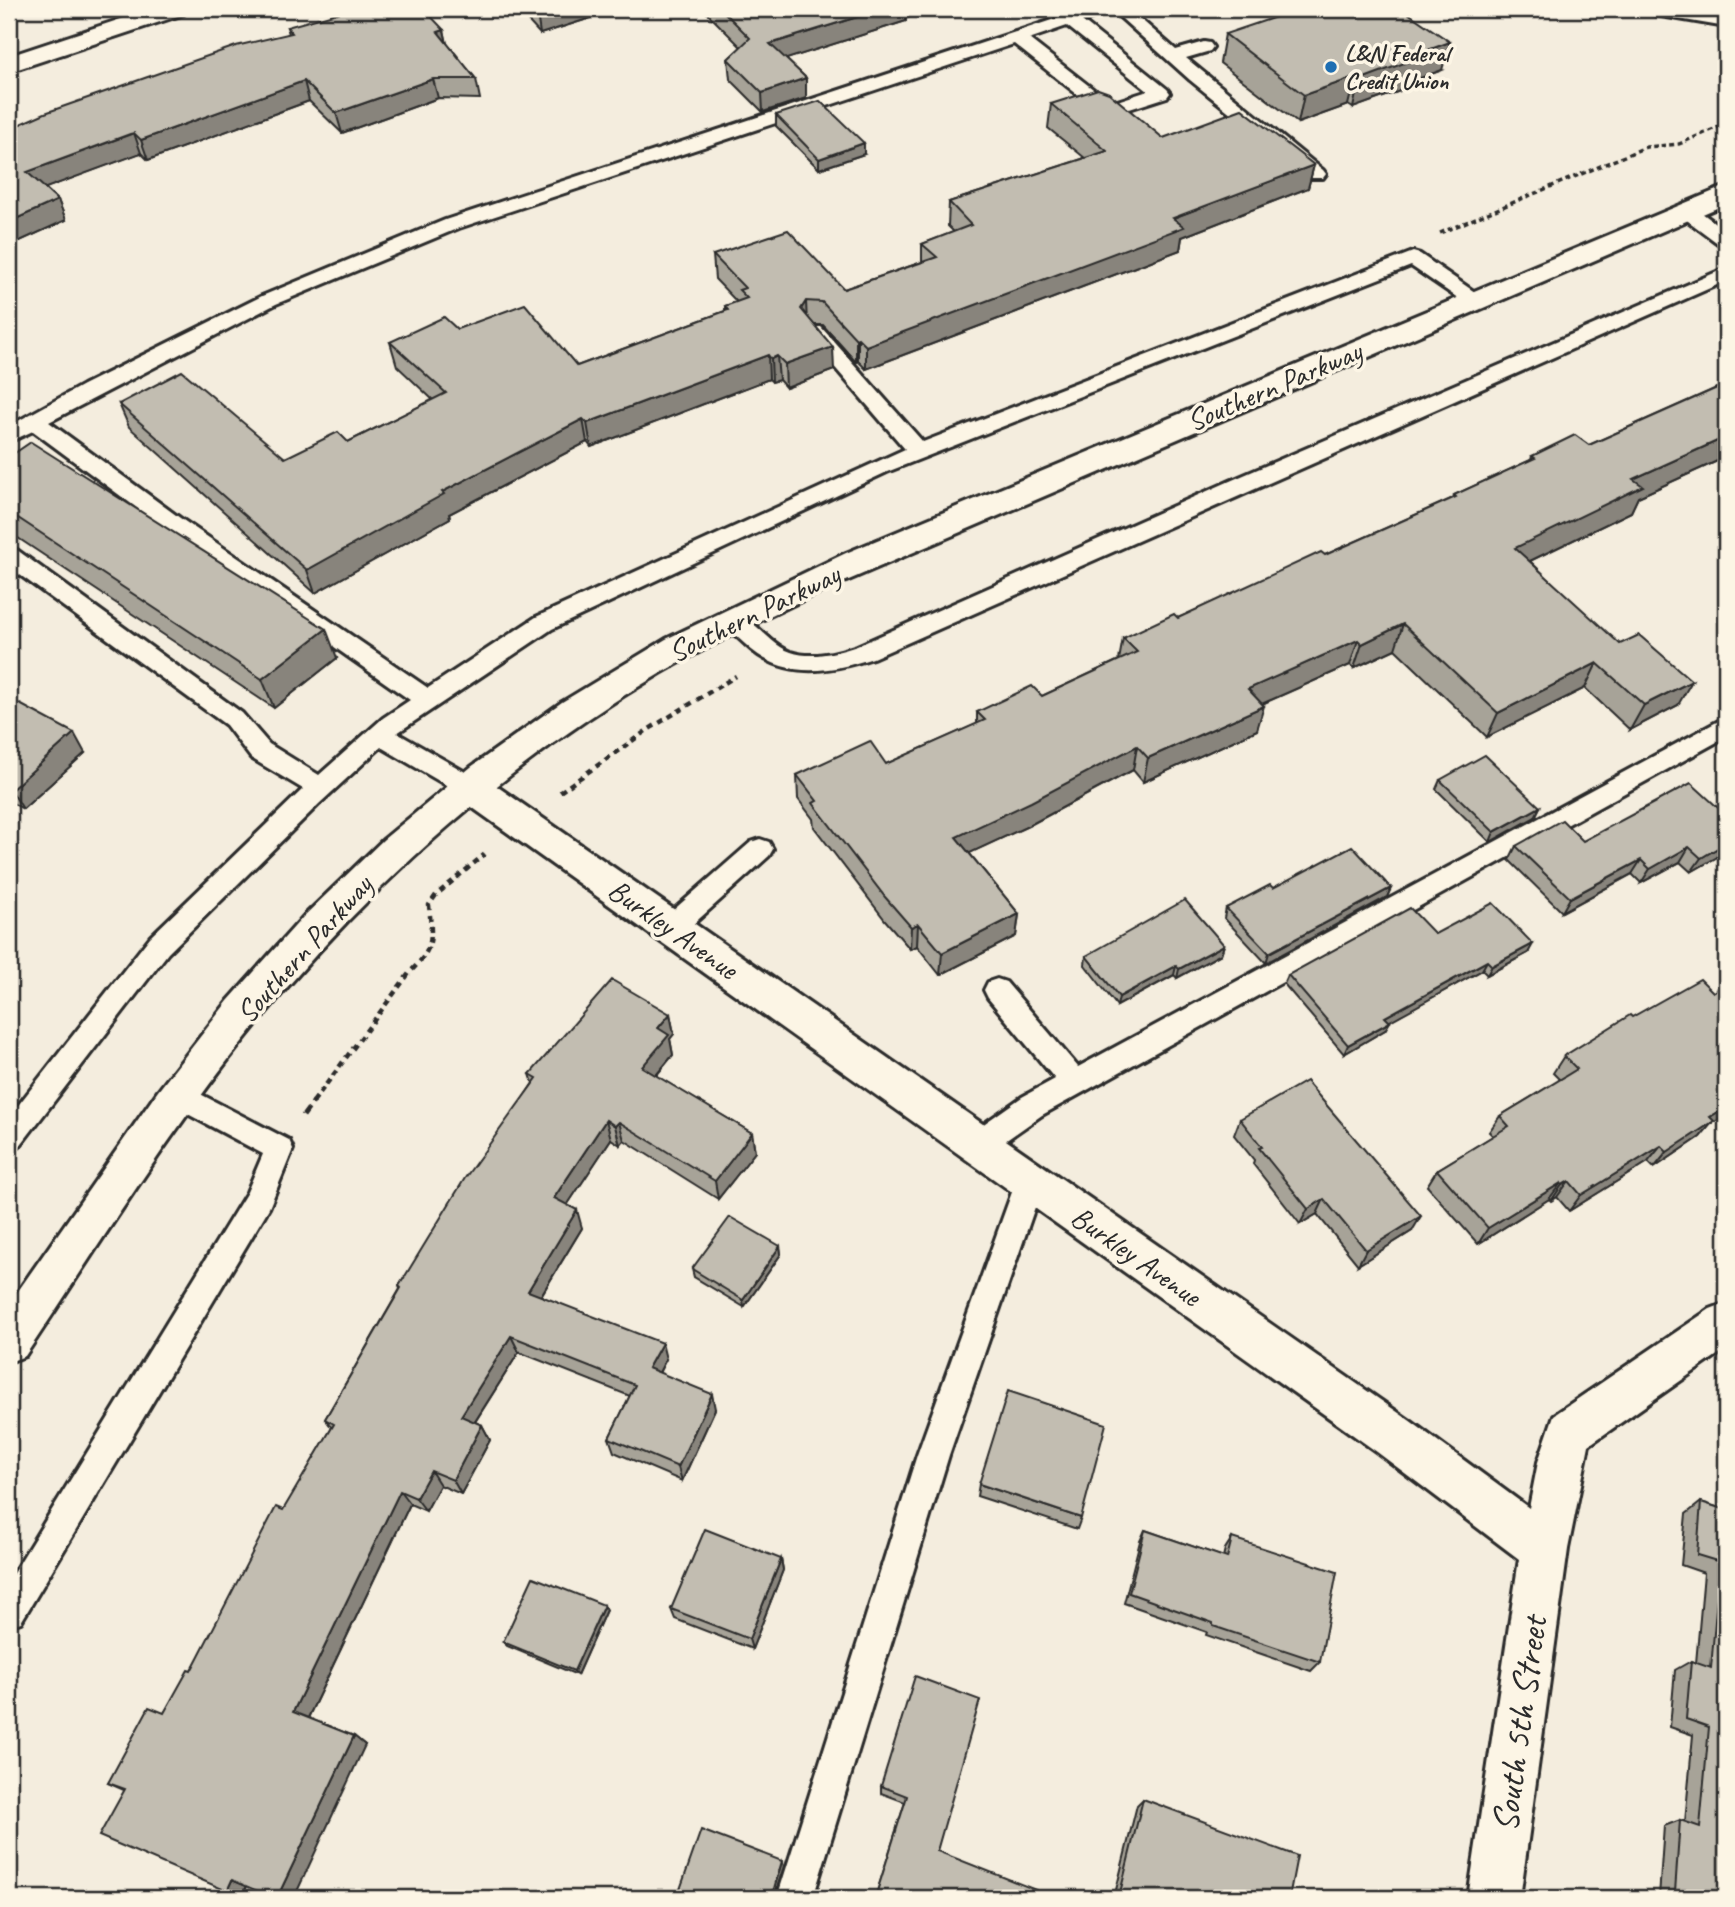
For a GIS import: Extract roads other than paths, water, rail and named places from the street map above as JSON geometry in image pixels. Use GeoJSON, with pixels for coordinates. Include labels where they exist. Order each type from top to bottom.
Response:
{"type":"FeatureCollection","features":[{"type":"Feature","properties":{"kind":"main road"},"geometry":{"type":"LineString","coordinates":[[9,64],[175,9]]}},
{"type":"Feature","properties":{"kind":"main road"},"geometry":{"type":"LineString","coordinates":[[1661,9],[1726,20]]}},
{"type":"Feature","properties":{"kind":"main road","name":"Southern Parkway"},"geometry":{"type":"LineString","coordinates":[[9,1341],[179,1095],[279,969],[387,859],[519,749],[622,680],[734,620],[858,561],[1726,194]]}},
{"type":"Feature","properties":{"kind":"main road","name":"Burkley Avenue"},"geometry":{"type":"LineString","coordinates":[[472,788],[1382,1428],[1544,1549]]}},
{"type":"Feature","properties":{"kind":"main road"},"geometry":{"type":"LineString","coordinates":[[1544,1549],[1561,1462],[1570,1431],[1726,1324]]}},
{"type":"Feature","properties":{"kind":"main road","name":"South 5th Street"},"geometry":{"type":"LineString","coordinates":[[1494,1898],[1544,1549]]}},
{"type":"Feature","properties":{"kind":"lane"},"geometry":{"type":"LineString","coordinates":[[9,435],[269,300],[452,224],[1101,9]]}},
{"type":"Feature","properties":{"kind":"lane"},"geometry":{"type":"LineString","coordinates":[[1119,9],[1317,174]]}},
{"type":"Feature","properties":{"kind":"lane"},"geometry":{"type":"LineString","coordinates":[[1016,37],[1108,110],[1161,93],[1069,19]]}},
{"type":"Feature","properties":{"kind":"lane"},"geometry":{"type":"LineString","coordinates":[[1175,57],[1204,47]]}},
{"type":"Feature","properties":{"kind":"lane"},"geometry":{"type":"LineString","coordinates":[[1687,211],[1726,240]]}},
{"type":"Feature","properties":{"kind":"lane"},"geometry":{"type":"LineString","coordinates":[[9,1138],[159,945],[321,788],[379,734],[544,623],[733,534],[919,451],[1413,258],[1475,301]]}},
{"type":"Feature","properties":{"kind":"lane"},"geometry":{"type":"LineString","coordinates":[[734,620],[773,654],[796,662],[822,664],[851,657],[1726,274]]}},
{"type":"Feature","properties":{"kind":"lane"},"geometry":{"type":"LineString","coordinates":[[814,331],[919,451]]}},
{"type":"Feature","properties":{"kind":"lane"},"geometry":{"type":"LineString","coordinates":[[34,421],[172,523],[428,700]]}},
{"type":"Feature","properties":{"kind":"lane"},"geometry":{"type":"LineString","coordinates":[[9,556],[234,719],[260,751],[321,788]]}},
{"type":"Feature","properties":{"kind":"lane"},"geometry":{"type":"LineString","coordinates":[[978,1144],[1032,1106],[1726,726]]}},
{"type":"Feature","properties":{"kind":"lane"},"geometry":{"type":"LineString","coordinates":[[379,734],[472,788]]}},
{"type":"Feature","properties":{"kind":"lane"},"geometry":{"type":"LineString","coordinates":[[671,928],[760,849]]}},
{"type":"Feature","properties":{"kind":"lane"},"geometry":{"type":"LineString","coordinates":[[997,990],[1075,1083]]}},
{"type":"Feature","properties":{"kind":"lane"},"geometry":{"type":"LineString","coordinates":[[9,1610],[259,1199],[279,1149],[179,1095]]}},
{"type":"Feature","properties":{"kind":"lane"},"geometry":{"type":"LineString","coordinates":[[795,1898],[933,1455],[1030,1181]]}},
{"type":"Feature","properties":{"kind":"place","name":"L&N Federal Credit Union"},"geometry":{"type":"Point","coordinates":[1331,67]}}]}
